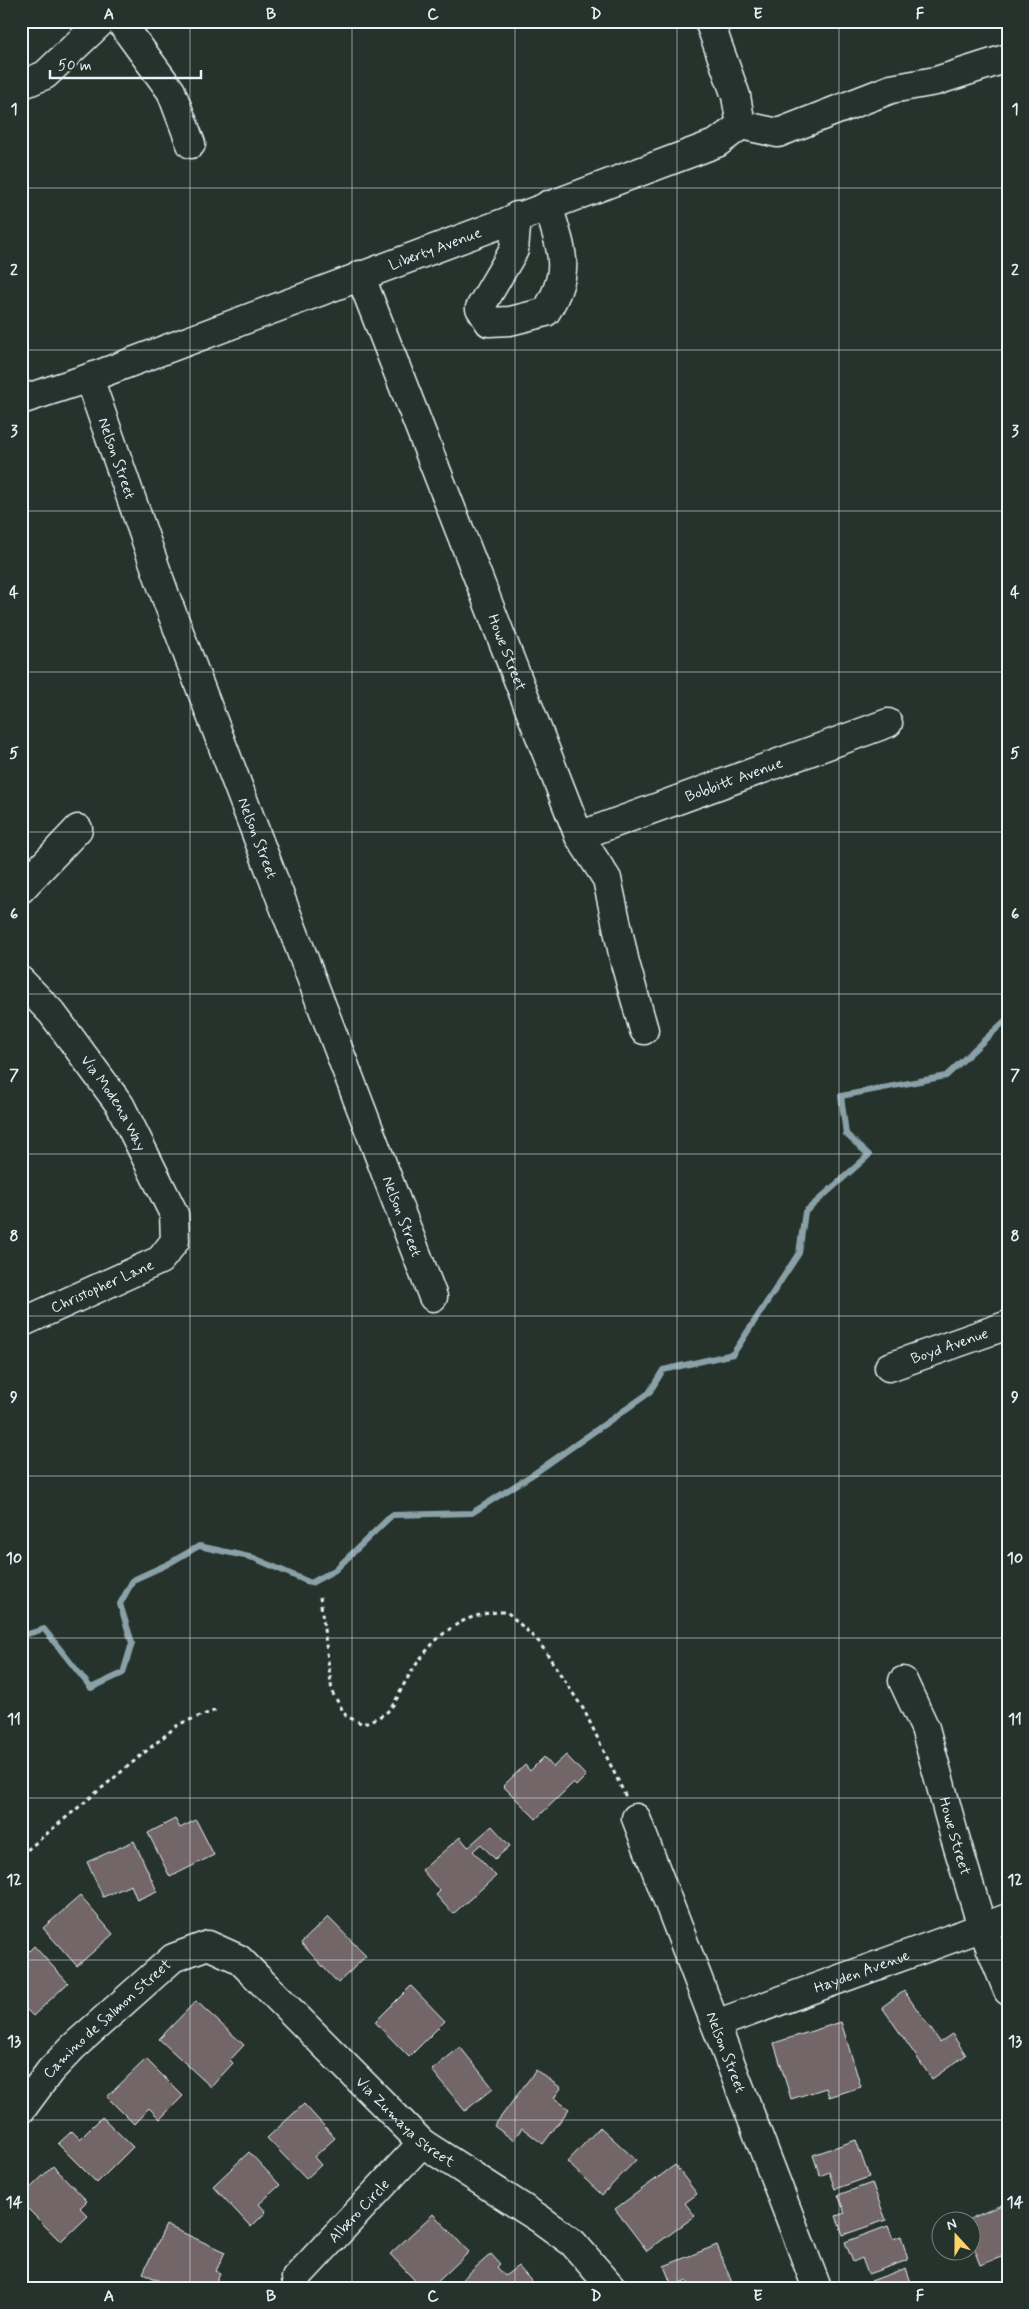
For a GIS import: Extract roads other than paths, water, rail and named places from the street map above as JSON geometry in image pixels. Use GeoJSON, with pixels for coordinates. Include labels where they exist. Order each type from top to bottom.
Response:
{"type":"FeatureCollection","features":[{"type":"Feature","properties":{"kind":"street"},"geometry":{"type":"LineString","coordinates":[[21,84],[45,75],[102,21]]}},
{"type":"Feature","properties":{"kind":"street"},"geometry":{"type":"LineString","coordinates":[[120,21],[172,91],[191,144]]}},
{"type":"Feature","properties":{"kind":"street"},"geometry":{"type":"LineString","coordinates":[[709,21],[736,96],[742,125],[778,133],[891,89],[936,81],[1008,58]]}},
{"type":"Feature","properties":{"kind":"street","name":"Liberty Avenue"},"geometry":{"type":"LineString","coordinates":[[21,400],[89,378],[517,216],[717,143],[742,125]]}},
{"type":"Feature","properties":{"kind":"street"},"geometry":{"type":"LineString","coordinates":[[517,216],[514,250],[480,308],[489,322],[510,321],[546,312],[558,292],[564,260],[548,205]]}},
{"type":"Feature","properties":{"kind":"street","name":"Howe Street"},"geometry":{"type":"LineString","coordinates":[[360,275],[579,836],[607,880],[629,980],[644,1030]]}},
{"type":"Feature","properties":{"kind":"street","name":"Nelson Street"},"geometry":{"type":"LineString","coordinates":[[89,378],[165,595],[433,1296]]}},
{"type":"Feature","properties":{"kind":"street","name":"Bobbitt Avenue"},"geometry":{"type":"LineString","coordinates":[[579,836],[888,723]]}},
{"type":"Feature","properties":{"kind":"street"},"geometry":{"type":"LineString","coordinates":[[21,888],[78,828]]}},
{"type":"Feature","properties":{"kind":"street","name":"Via Modena Way"},"geometry":{"type":"LineString","coordinates":[[21,981],[52,1013],[120,1105],[174,1214],[175,1241]]}},
{"type":"Feature","properties":{"kind":"street","name":"Christopher Lane"},"geometry":{"type":"LineString","coordinates":[[21,1323],[160,1260],[175,1241]]}},
{"type":"Feature","properties":{"kind":"street","name":"Boyd Avenue"},"geometry":{"type":"LineString","coordinates":[[889,1367],[1008,1325]]}},
{"type":"Feature","properties":{"kind":"street","name":"Howe Street"},"geometry":{"type":"LineString","coordinates":[[903,1682],[925,1728],[982,1927],[1008,1991]]}},
{"type":"Feature","properties":{"kind":"street","name":"Nelson Street"},"geometry":{"type":"LineString","coordinates":[[636,1818],[817,2288]]}},
{"type":"Feature","properties":{"kind":"street","name":"Hayden Avenue"},"geometry":{"type":"LineString","coordinates":[[716,2024],[1008,1918]]}},
{"type":"Feature","properties":{"kind":"street","name":"Camino de Salmon Street"},"geometry":{"type":"LineString","coordinates":[[21,2110],[50,2071],[73,2047],[173,1958],[208,1945]]}},
{"type":"Feature","properties":{"kind":"street","name":"Via Zumaya Street"},"geometry":{"type":"LineString","coordinates":[[208,1945],[239,1959],[422,2143],[540,2219],[573,2243],[612,2288]]}},
{"type":"Feature","properties":{"kind":"street","name":"Albero Circle"},"geometry":{"type":"LineString","coordinates":[[296,2278],[422,2143]]}},
{"type":"Feature","properties":{"kind":"waterway"},"geometry":{"type":"LineString","coordinates":[[21,1636],[44,1629],[91,1688],[123,1673],[132,1643],[120,1604],[133,1580],[168,1564],[199,1546],[254,1558],[311,1583],[335,1570],[392,1515],[472,1513],[535,1473],[649,1393],[663,1370],[733,1354],[799,1253],[805,1212],[869,1155],[846,1134],[841,1096],[946,1076],[1008,1018]]}},
{"type":"Feature","properties":{"kind":"waterway"},"geometry":{"type":"LineString","coordinates":[[21,1729],[26,1737],[21,1740]]}}]}
